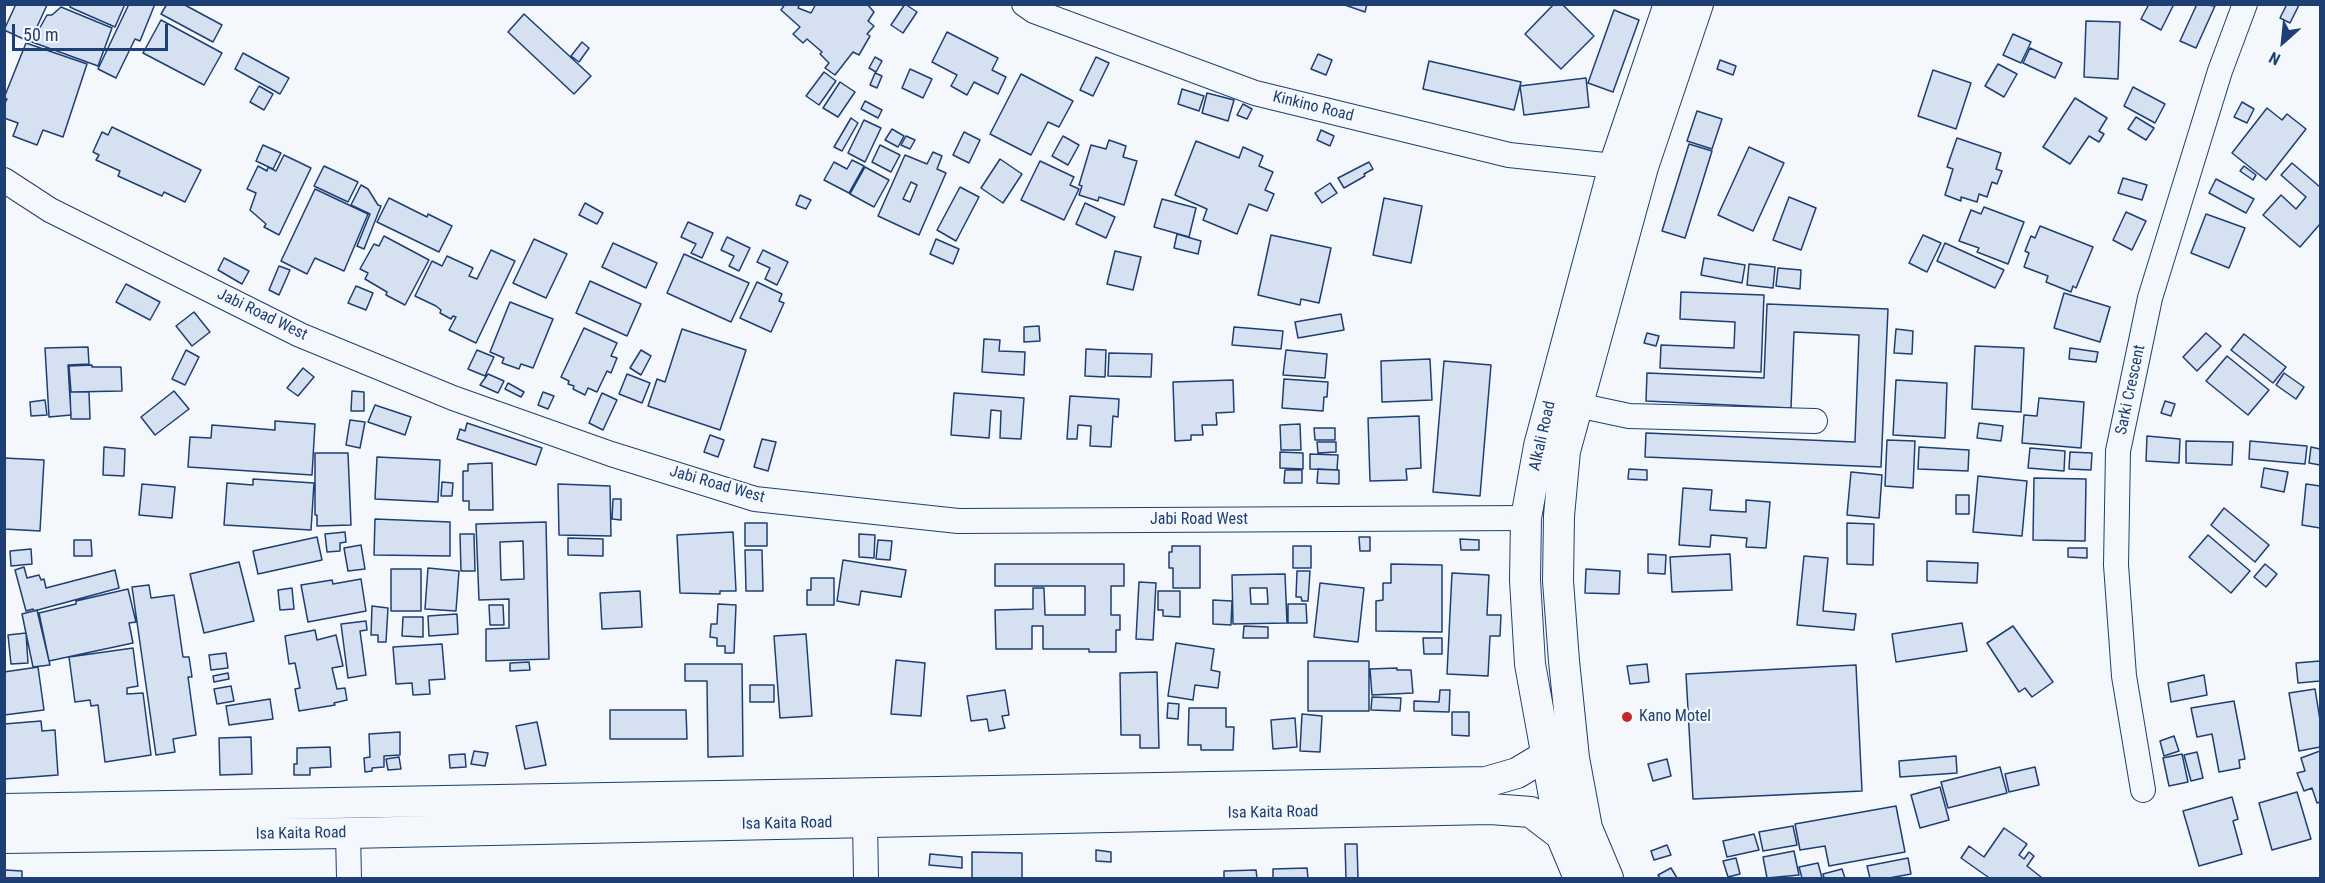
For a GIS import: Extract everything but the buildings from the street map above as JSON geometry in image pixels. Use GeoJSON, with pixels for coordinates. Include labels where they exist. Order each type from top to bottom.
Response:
{"type":"FeatureCollection","features":[{"type":"Feature","properties":{"kind":"main road","name":"Alkali Road"},"geometry":{"type":"LineString","coordinates":[[1579,879],[1561,835],[1530,664],[1525,580],[1526,518],[1539,446],[1614,166],[1668,4]]}},
{"type":"Feature","properties":{"kind":"main road","name":"Alkali Road"},"geometry":{"type":"LineString","coordinates":[[1608,879],[1587,828],[1575,758],[1564,661],[1558,581],[1559,516],[1565,451],[1643,167],[1698,4]]}},
{"type":"Feature","properties":{"kind":"main road","name":"Isa Kaita Road"},"geometry":{"type":"LineString","coordinates":[[4,838],[866,822],[1130,802],[1486,782],[1517,773],[1547,755]]}},
{"type":"Feature","properties":{"kind":"main road","name":"Isa Kaita Road"},"geometry":{"type":"LineString","coordinates":[[4,809],[1130,802],[1490,809],[1531,812],[1561,835]]}},
{"type":"Feature","properties":{"kind":"street","name":"Kinkino Road"},"geometry":{"type":"LineString","coordinates":[[1024,4],[1045,15],[1255,93],[1509,155],[1614,166]]}},
{"type":"Feature","properties":{"kind":"street","name":"Sarki Crescent"},"geometry":{"type":"LineString","coordinates":[[2144,790],[2124,676],[2116,565],[2118,451],[2150,298],[2220,71],[2245,4]]}},
{"type":"Feature","properties":{"kind":"street","name":"Jabi Road West"},"geometry":{"type":"LineString","coordinates":[[4,180],[50,210],[300,334],[453,398],[611,454],[755,499],[958,521],[1526,518]]}},
{"type":"Feature","properties":{"kind":"street"},"geometry":{"type":"LineString","coordinates":[[1577,405],[1629,416],[1815,420]]}},
{"type":"Feature","properties":{"kind":"street"},"geometry":{"type":"LineString","coordinates":[[866,822],[866,879]]}},
{"type":"Feature","properties":{"kind":"street"},"geometry":{"type":"LineString","coordinates":[[348,833],[349,879]]}},
{"type":"Feature","properties":{"kind":"place","name":"Kano Motel"},"geometry":{"type":"Point","coordinates":[1627,717]}}]}
